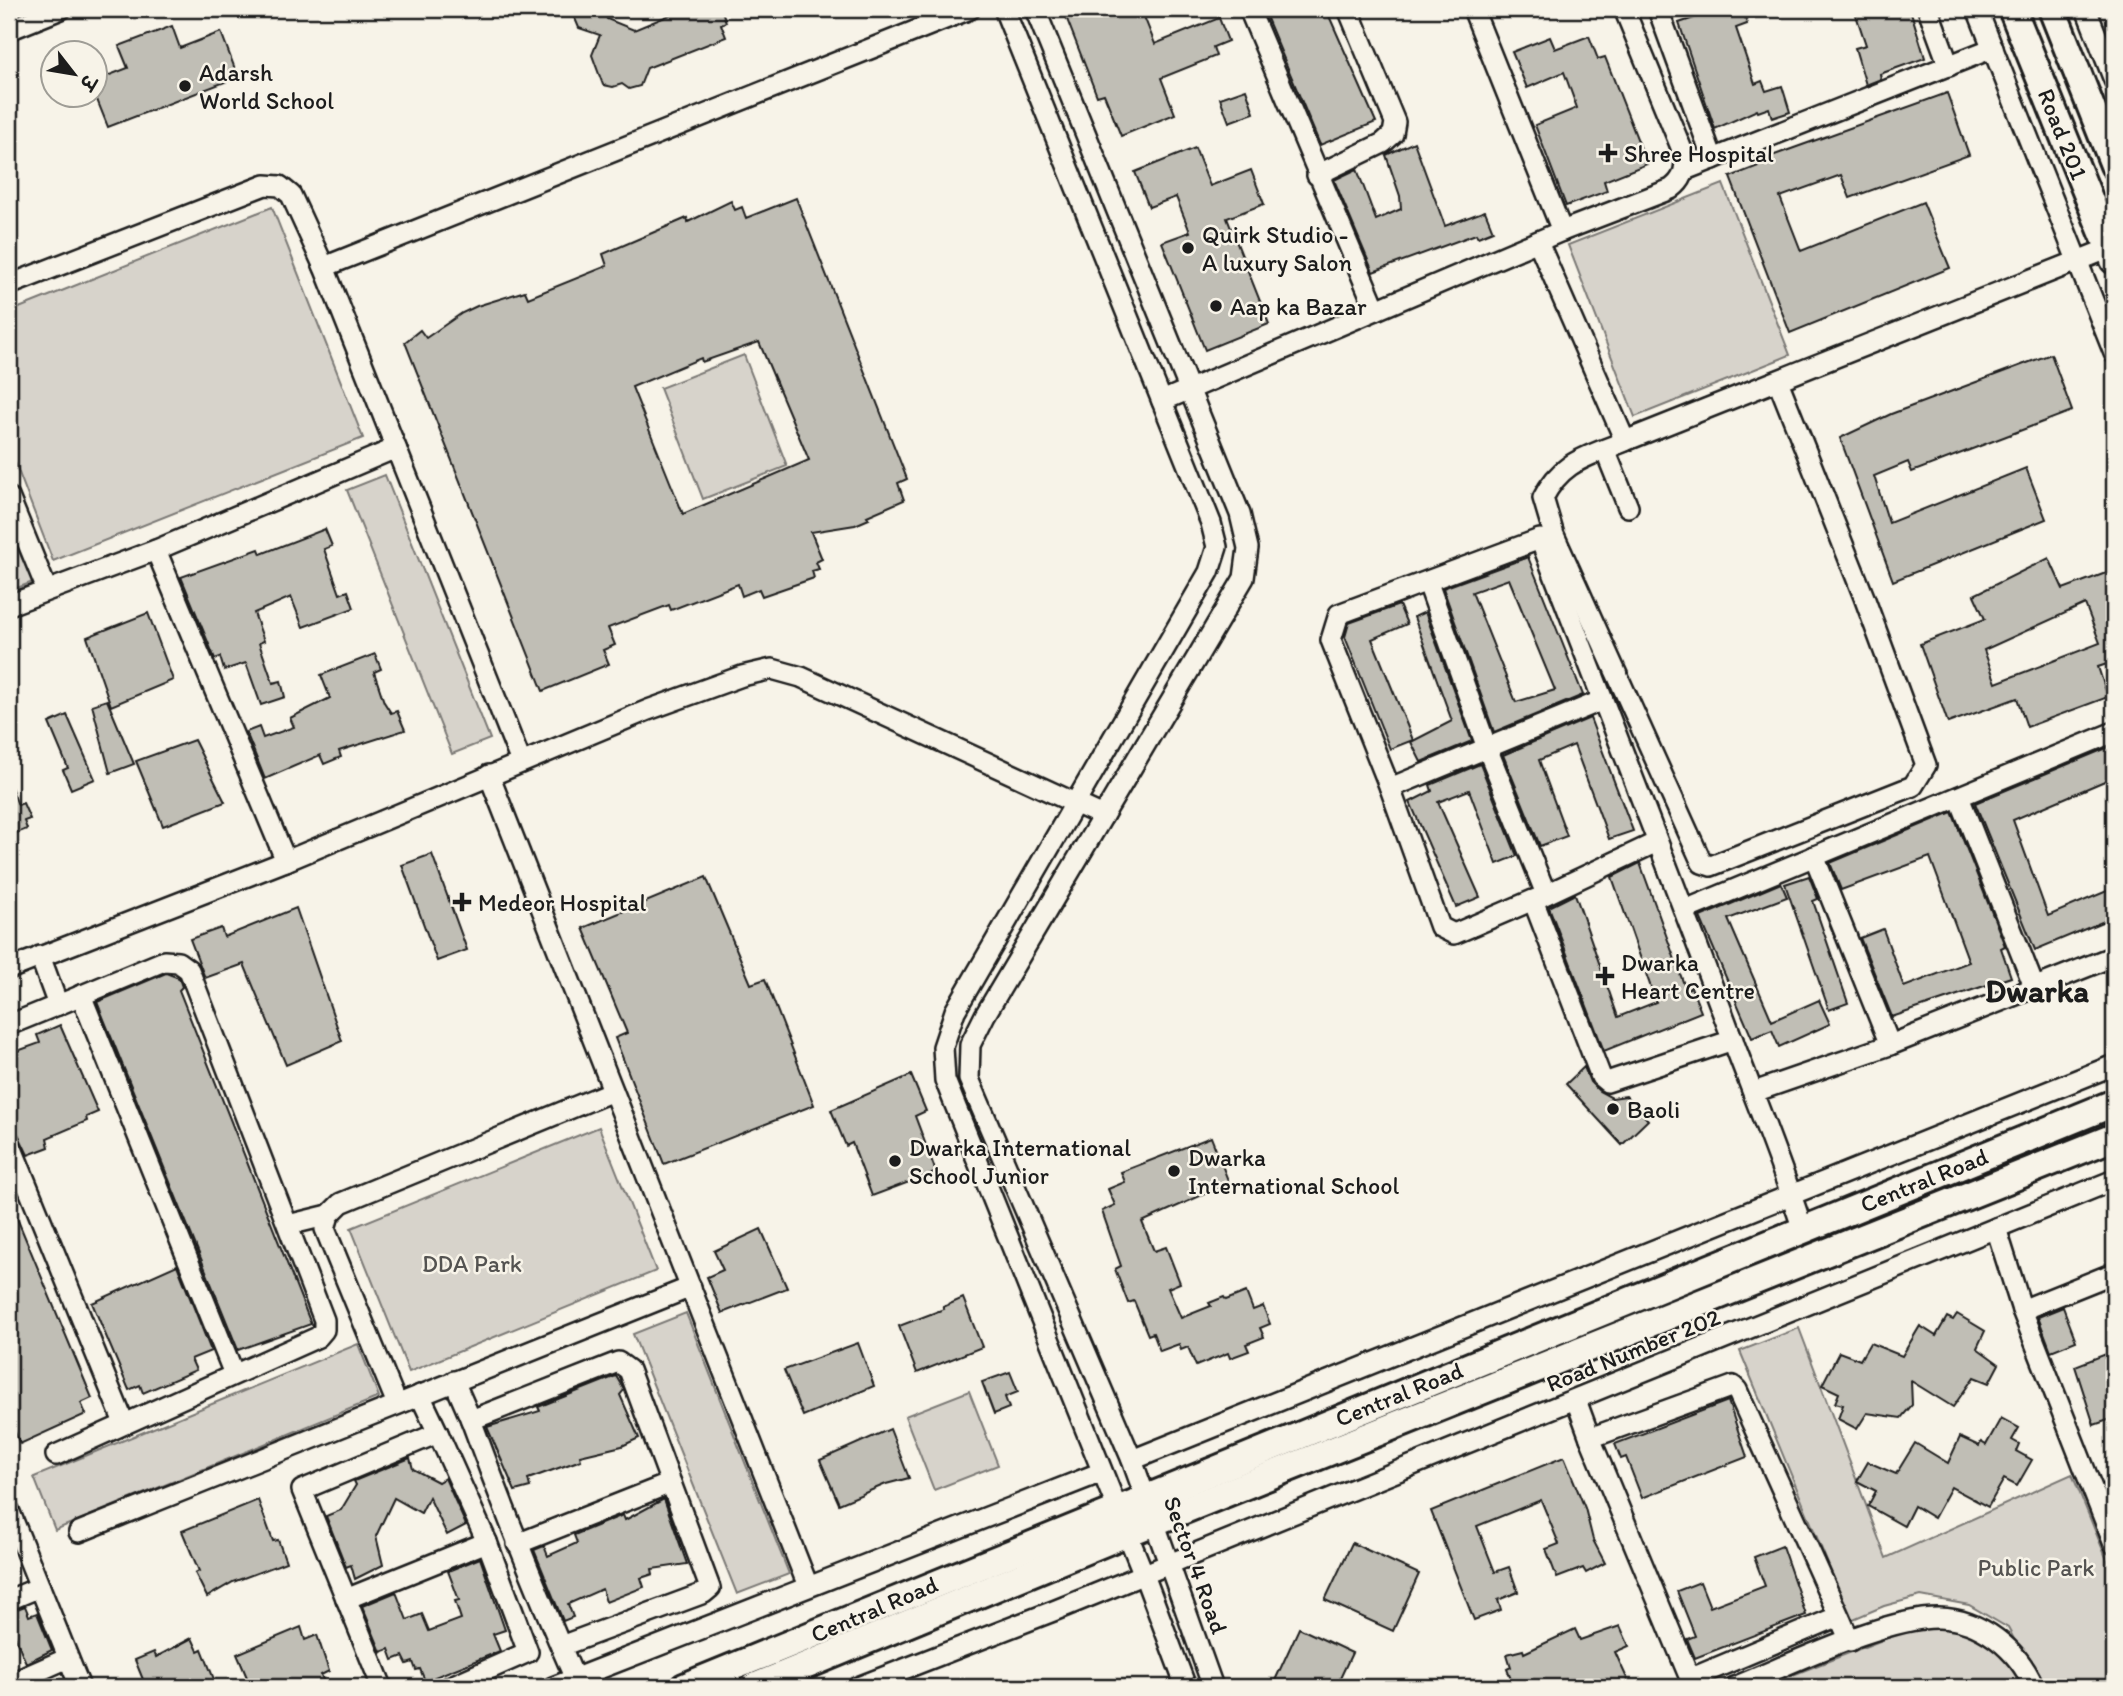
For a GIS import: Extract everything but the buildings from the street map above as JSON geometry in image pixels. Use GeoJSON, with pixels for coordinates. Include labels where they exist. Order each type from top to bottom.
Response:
{"type":"FeatureCollection","features":[{"type":"Feature","properties":{"kind":"main road","name":"Road 201"},"geometry":{"type":"LineString","coordinates":[[2012,9],[2112,254]]}},
{"type":"Feature","properties":{"kind":"main road","name":"Road 201"},"geometry":{"type":"LineString","coordinates":[[2052,9],[2114,165]]}},
{"type":"Feature","properties":{"kind":"main road","name":"Central Road"},"geometry":{"type":"LineString","coordinates":[[754,1687],[1122,1520],[1146,1497],[2114,1103]]}},
{"type":"Feature","properties":{"kind":"main road","name":"Central Road"},"geometry":{"type":"LineString","coordinates":[[684,1687],[1122,1520],[1155,1524],[2114,1136]]}},
{"type":"Feature","properties":{"kind":"street"},"geometry":{"type":"LineString","coordinates":[[9,30],[59,9]]}},
{"type":"Feature","properties":{"kind":"street"},"geometry":{"type":"LineString","coordinates":[[324,267],[970,9]]}},
{"type":"Feature","properties":{"kind":"street"},"geometry":{"type":"LineString","coordinates":[[1004,9],[1211,523],[1217,547],[1209,572],[955,1011],[943,1046],[945,1080],[1144,1575],[1186,1687]]}},
{"type":"Feature","properties":{"kind":"street","name":"Sector 4 Road"},"geometry":{"type":"LineString","coordinates":[[1035,9],[1240,513],[1248,548],[1244,578],[985,1016],[970,1045],[969,1079],[1132,1461],[1213,1687]]}},
{"type":"Feature","properties":{"kind":"street"},"geometry":{"type":"LineString","coordinates":[[1249,9],[1376,310]]}},
{"type":"Feature","properties":{"kind":"street"},"geometry":{"type":"LineString","coordinates":[[1317,175],[1383,143],[1393,134],[1395,122],[1348,9]]}},
{"type":"Feature","properties":{"kind":"street"},"geometry":{"type":"LineString","coordinates":[[1473,9],[1562,231]]}},
{"type":"Feature","properties":{"kind":"street"},"geometry":{"type":"LineString","coordinates":[[1162,401],[1539,244],[1562,231],[1671,189],[1680,181],[1685,170],[1685,157],[1623,9]]}},
{"type":"Feature","properties":{"kind":"street"},"geometry":{"type":"LineString","coordinates":[[1658,9],[1713,159]]}},
{"type":"Feature","properties":{"kind":"street"},"geometry":{"type":"LineString","coordinates":[[1928,9],[1949,66]]}},
{"type":"Feature","properties":{"kind":"street"},"geometry":{"type":"LineString","coordinates":[[1977,9],[2114,353]]}},
{"type":"Feature","properties":{"kind":"street"},"geometry":{"type":"LineString","coordinates":[[2086,9],[2114,80]]}},
{"type":"Feature","properties":{"kind":"street"},"geometry":{"type":"LineString","coordinates":[[1685,170],[1993,48]]}},
{"type":"Feature","properties":{"kind":"street"},"geometry":{"type":"LineString","coordinates":[[9,285],[265,185],[280,186],[291,195],[324,267],[522,762]]}},
{"type":"Feature","properties":{"kind":"street"},"geometry":{"type":"LineString","coordinates":[[1539,244],[1625,441]]}},
{"type":"Feature","properties":{"kind":"street"},"geometry":{"type":"LineString","coordinates":[[1803,1230],[1754,1092],[1603,699],[1547,537],[1543,498],[1552,479],[1565,466],[2078,261],[2112,254]]}},
{"type":"Feature","properties":{"kind":"street"},"geometry":{"type":"LineString","coordinates":[[1547,537],[1702,863],[1712,866],[1913,786],[1926,765],[1864,597],[1778,380]]}},
{"type":"Feature","properties":{"kind":"street"},"geometry":{"type":"LineString","coordinates":[[9,605],[156,550],[396,447]]}},
{"type":"Feature","properties":{"kind":"street"},"geometry":{"type":"LineString","coordinates":[[1605,450],[1628,507]]}},
{"type":"Feature","properties":{"kind":"street"},"geometry":{"type":"LineString","coordinates":[[9,497],[47,590]]}},
{"type":"Feature","properties":{"kind":"street"},"geometry":{"type":"LineString","coordinates":[[1547,537],[1339,614],[1332,629],[1331,640],[1390,788],[1440,927],[1446,933],[1454,934],[1657,842]]}},
{"type":"Feature","properties":{"kind":"street"},"geometry":{"type":"LineString","coordinates":[[156,550],[286,861]]}},
{"type":"Feature","properties":{"kind":"street"},"geometry":{"type":"LineString","coordinates":[[1428,583],[1601,1077],[1606,1082],[1733,1040]]}},
{"type":"Feature","properties":{"kind":"street"},"geometry":{"type":"LineString","coordinates":[[9,969],[286,861],[648,710],[742,677],[772,670],[801,677],[1102,816]]}},
{"type":"Feature","properties":{"kind":"street"},"geometry":{"type":"LineString","coordinates":[[1390,788],[1603,699]]}},
{"type":"Feature","properties":{"kind":"street"},"geometry":{"type":"LineString","coordinates":[[1685,910],[2114,732]]}},
{"type":"Feature","properties":{"kind":"street"},"geometry":{"type":"LineString","coordinates":[[489,775],[808,1586]]}},
{"type":"Feature","properties":{"kind":"street"},"geometry":{"type":"LineString","coordinates":[[1959,797],[2035,989]]}},
{"type":"Feature","properties":{"kind":"street"},"geometry":{"type":"LineString","coordinates":[[1814,856],[1890,1045]]}},
{"type":"Feature","properties":{"kind":"street"},"geometry":{"type":"LineString","coordinates":[[40,956],[58,1005]]}},
{"type":"Feature","properties":{"kind":"street"},"geometry":{"type":"LineString","coordinates":[[1754,1092],[1890,1045],[2114,956]]}},
{"type":"Feature","properties":{"kind":"street"},"geometry":{"type":"LineString","coordinates":[[9,1026],[164,961],[178,962],[189,970],[324,1320],[324,1329],[318,1337],[56,1455]]}},
{"type":"Feature","properties":{"kind":"street"},"geometry":{"type":"LineString","coordinates":[[81,995],[234,1374]]}},
{"type":"Feature","properties":{"kind":"street"},"geometry":{"type":"LineString","coordinates":[[1132,1461],[2114,1065]]}},
{"type":"Feature","properties":{"kind":"street"},"geometry":{"type":"LineString","coordinates":[[397,1404],[325,1229],[329,1215],[341,1203],[613,1091]]}},
{"type":"Feature","properties":{"kind":"street"},"geometry":{"type":"LineString","coordinates":[[9,1141],[124,1423]]}},
{"type":"Feature","properties":{"kind":"street","name":"Road Number 202"},"geometry":{"type":"LineString","coordinates":[[858,1687],[1144,1575],[2114,1181]]}},
{"type":"Feature","properties":{"kind":"street"},"geometry":{"type":"LineString","coordinates":[[288,1225],[329,1215]]}},
{"type":"Feature","properties":{"kind":"street"},"geometry":{"type":"LineString","coordinates":[[1996,1228],[2022,1310],[2114,1544]]}},
{"type":"Feature","properties":{"kind":"street"},"geometry":{"type":"LineString","coordinates":[[2022,1310],[2114,1273]]}},
{"type":"Feature","properties":{"kind":"street"},"geometry":{"type":"LineString","coordinates":[[79,1532],[691,1287]]}},
{"type":"Feature","properties":{"kind":"street"},"geometry":{"type":"LineString","coordinates":[[471,1420],[618,1362],[629,1370],[710,1588],[704,1593],[561,1646]]}},
{"type":"Feature","properties":{"kind":"street"},"geometry":{"type":"LineString","coordinates":[[454,1381],[517,1544],[575,1679]]}},
{"type":"Feature","properties":{"kind":"street"},"geometry":{"type":"LineString","coordinates":[[1590,1438],[1733,1386],[1850,1641]]}},
{"type":"Feature","properties":{"kind":"street"},"geometry":{"type":"LineString","coordinates":[[420,1395],[487,1542],[528,1652],[449,1687]]}},
{"type":"Feature","properties":{"kind":"street"},"geometry":{"type":"LineString","coordinates":[[1576,1400],[1689,1676],[1699,1675],[1839,1616]]}},
{"type":"Feature","properties":{"kind":"street"},"geometry":{"type":"LineString","coordinates":[[382,1687],[302,1490],[438,1433]]}},
{"type":"Feature","properties":{"kind":"street"},"geometry":{"type":"LineString","coordinates":[[553,1687],[1102,1472]]}},
{"type":"Feature","properties":{"kind":"street"},"geometry":{"type":"LineString","coordinates":[[517,1544],[671,1483]]}},
{"type":"Feature","properties":{"kind":"street"},"geometry":{"type":"LineString","coordinates":[[9,1510],[80,1687]]}},
{"type":"Feature","properties":{"kind":"street"},"geometry":{"type":"LineString","coordinates":[[346,1599],[487,1542]]}},
{"type":"Feature","properties":{"kind":"street"},"geometry":{"type":"LineString","coordinates":[[9,1600],[40,1587]]}},
{"type":"Feature","properties":{"kind":"street"},"geometry":{"type":"LineString","coordinates":[[1734,1687],[1889,1626],[1938,1618],[1972,1624],[2003,1643],[2027,1671],[2034,1687]]}},
{"type":"Feature","properties":{"kind":"street"},"geometry":{"type":"LineString","coordinates":[[9,1684],[68,1658]]}},
{"type":"Feature","properties":{"kind":"green space"},"geometry":{"type":"Polygon","coordinates":[[[1723,184],[1790,355],[1635,417],[1568,245],[1723,184]]]}},
{"type":"Feature","properties":{"kind":"green space"},"geometry":{"type":"Polygon","coordinates":[[[272,207],[363,438],[53,561],[9,447],[9,312],[272,207]]]}},
{"type":"Feature","properties":{"kind":"green space"},"geometry":{"type":"Polygon","coordinates":[[[744,355],[787,466],[703,499],[660,388],[744,355]]]}},
{"type":"Feature","properties":{"kind":"green space"},"geometry":{"type":"Polygon","coordinates":[[[385,475],[490,739],[452,754],[347,490],[385,475]]]}},
{"type":"Feature","properties":{"kind":"green space"},"geometry":{"type":"Polygon","coordinates":[[[12,536],[33,582],[9,591],[9,537],[12,536]]]}},
{"type":"Feature","properties":{"kind":"green space","name":"DDA Park"},"geometry":{"type":"Polygon","coordinates":[[[599,1127],[656,1271],[409,1372],[351,1228],[599,1127]]]}},
{"type":"Feature","properties":{"kind":"green space"},"geometry":{"type":"Polygon","coordinates":[[[686,1313],[789,1574],[737,1594],[633,1334],[686,1313]]]}},
{"type":"Feature","properties":{"kind":"green space","name":"Public Park"},"geometry":{"type":"Polygon","coordinates":[[[1799,1328],[1886,1558],[2072,1474],[2114,1577],[2114,1687],[2040,1687],[2008,1628],[1969,1605],[1921,1596],[1884,1606],[1851,1620],[1740,1351],[1799,1328]]]}},
{"type":"Feature","properties":{"kind":"green space"},"geometry":{"type":"Polygon","coordinates":[[[358,1344],[379,1397],[55,1530],[34,1477],[358,1344]]]}},
{"type":"Feature","properties":{"kind":"green space"},"geometry":{"type":"Polygon","coordinates":[[[969,1391],[998,1465],[934,1490],[905,1416],[969,1391]]]}},
{"type":"Feature","properties":{"kind":"green space","name":"Public Park"},"geometry":{"type":"Polygon","coordinates":[[[1918,1626],[1957,1627],[1972,1632],[2007,1660],[2024,1687],[1762,1687],[1918,1626]]]}},
{"type":"Feature","properties":{"kind":"place","name":"Adarsh World School"},"geometry":{"type":"Point","coordinates":[185,86]}},
{"type":"Feature","properties":{"kind":"place","name":"Shree Hospital"},"geometry":{"type":"Point","coordinates":[1608,153]}},
{"type":"Feature","properties":{"kind":"place","name":"Quirk Studio - A luxury Salon"},"geometry":{"type":"Point","coordinates":[1188,248]}},
{"type":"Feature","properties":{"kind":"place","name":"Aap ka Bazar"},"geometry":{"type":"Point","coordinates":[1216,306]}},
{"type":"Feature","properties":{"kind":"place","name":"Medeor Hospital"},"geometry":{"type":"Point","coordinates":[462,902]}},
{"type":"Feature","properties":{"kind":"place","name":"Dwarka Heart Centre"},"geometry":{"type":"Point","coordinates":[1605,976]}},
{"type":"Feature","properties":{"kind":"place","name":"Baoli"},"geometry":{"type":"Point","coordinates":[1613,1109]}},
{"type":"Feature","properties":{"kind":"place","name":"Dwarka International School Junior"},"geometry":{"type":"Point","coordinates":[895,1161]}},
{"type":"Feature","properties":{"kind":"place","name":"Dwarka International School"},"geometry":{"type":"Point","coordinates":[1174,1171]}},
{"type":"Feature","properties":{"kind":"district","name":"Dwarka"},"geometry":{"type":"Point","coordinates":[2037,991]}}]}
